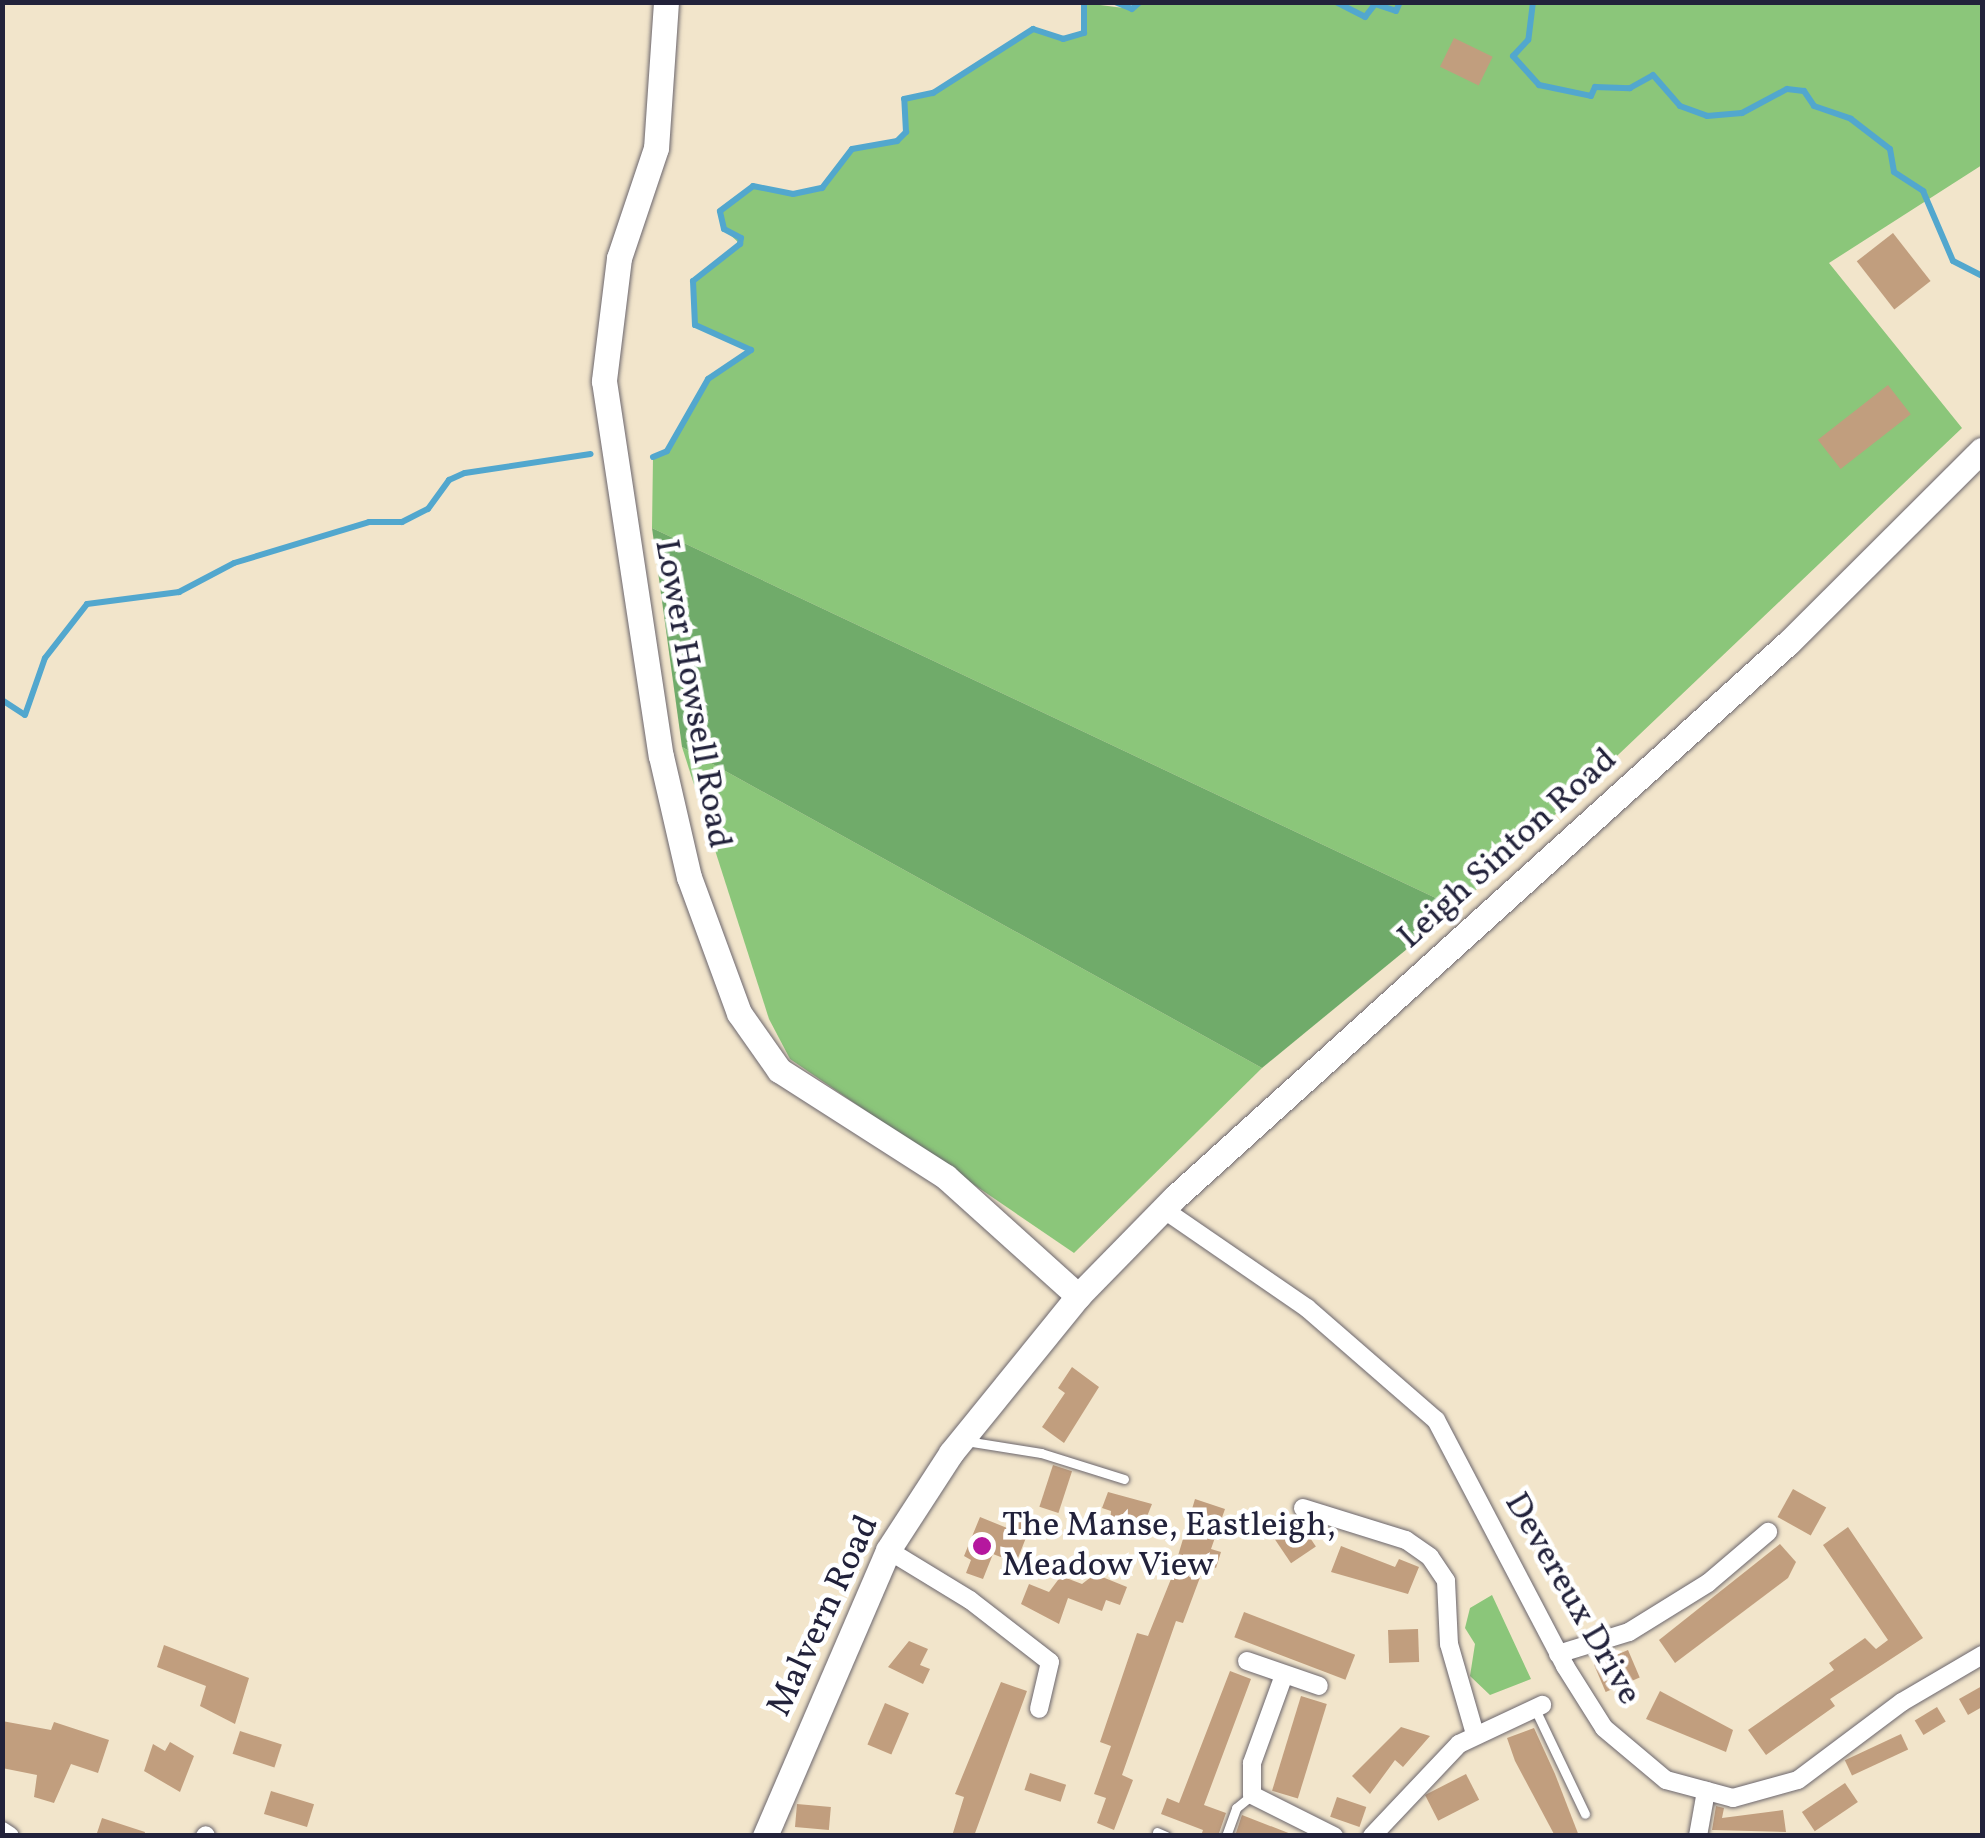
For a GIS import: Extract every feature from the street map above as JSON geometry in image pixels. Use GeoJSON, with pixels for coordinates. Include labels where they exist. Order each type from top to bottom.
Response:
{"type":"FeatureCollection","features":[{"type":"Feature","properties":{"kind":"main road","name":"Lower Howsell Road"},"geometry":{"type":"LineString","coordinates":[[666,2],[656,148],[619,258],[604,381],[660,756],[689,877],[739,1012],[778,1070],[946,1177],[1078,1296]]}},
{"type":"Feature","properties":{"kind":"main road","name":"Leigh Sinton Road"},"geometry":{"type":"LineString","coordinates":[[1078,1296],[1163,1210],[1789,642],[1982,450]]}},
{"type":"Feature","properties":{"kind":"main road","name":"Malvern Road"},"geometry":{"type":"LineString","coordinates":[[765,1836],[888,1550],[962,1440],[1078,1296]]}},
{"type":"Feature","properties":{"kind":"street","name":"Devereux Drive"},"geometry":{"type":"LineString","coordinates":[[1163,1210],[1307,1308],[1436,1420],[1558,1654],[1604,1728],[1666,1780],[1733,1798],[1798,1780],[1902,1702],[1982,1655]]}},
{"type":"Feature","properties":{"kind":"street"},"geometry":{"type":"LineString","coordinates":[[1303,1508],[1406,1540],[1430,1557],[1446,1581],[1448,1644],[1475,1734]]}},
{"type":"Feature","properties":{"kind":"street"},"geometry":{"type":"LineString","coordinates":[[1558,1654],[1629,1632],[1708,1583],[1768,1532]]}},
{"type":"Feature","properties":{"kind":"street"},"geometry":{"type":"LineString","coordinates":[[888,1550],[970,1600],[1050,1662],[1039,1708]]}},
{"type":"Feature","properties":{"kind":"street"},"geometry":{"type":"LineString","coordinates":[[1247,1661],[1319,1686]]}},
{"type":"Feature","properties":{"kind":"street"},"geometry":{"type":"LineString","coordinates":[[1284,1675],[1252,1763],[1252,1795],[1334,1836]]}},
{"type":"Feature","properties":{"kind":"street"},"geometry":{"type":"LineString","coordinates":[[1372,1836],[1439,1761],[1475,1734],[1538,1707]]}},
{"type":"Feature","properties":{"kind":"street"},"geometry":{"type":"LineString","coordinates":[[1698,1836],[1706,1791]]}},
{"type":"Feature","properties":{"kind":"street"},"geometry":{"type":"LineString","coordinates":[[2,1830],[10,1836]]}},
{"type":"Feature","properties":{"kind":"lane"},"geometry":{"type":"LineString","coordinates":[[962,1440],[1041,1454],[1124,1479]]}},
{"type":"Feature","properties":{"kind":"lane"},"geometry":{"type":"LineString","coordinates":[[1538,1707],[1586,1814]]}},
{"type":"Feature","properties":{"kind":"lane"},"geometry":{"type":"LineString","coordinates":[[1226,1836],[1236,1808],[1252,1795]]}},
{"type":"Feature","properties":{"kind":"green space"},"geometry":{"type":"Polygon","coordinates":[[[1140,2],[1982,3],[1982,165],[1829,263],[1962,428],[1457,908],[652,528],[653,457],[667,451],[708,379],[751,350],[695,325],[693,281],[740,244],[724,229],[720,211],[753,186],[793,194],[822,188],[852,149],[897,141],[906,133],[904,99],[933,93],[1033,29],[1063,39],[1084,33],[1084,3],[1132,9],[1140,2]]]}},
{"type":"Feature","properties":{"kind":"green space"},"geometry":{"type":"Polygon","coordinates":[[[652,528],[1457,908],[1262,1068],[682,747],[652,528]]]}},
{"type":"Feature","properties":{"kind":"green space"},"geometry":{"type":"Polygon","coordinates":[[[682,747],[1262,1068],[1074,1253],[790,1059],[769,1019],[682,747]]]}},
{"type":"Feature","properties":{"kind":"green space"},"geometry":{"type":"Polygon","coordinates":[[[1492,1595],[1531,1679],[1490,1695],[1470,1676],[1475,1644],[1465,1628],[1470,1608],[1492,1595]]]}},
{"type":"Feature","properties":{"kind":"building"},"geometry":{"type":"Polygon","coordinates":[[[1454,38],[1493,57],[1479,86],[1440,67],[1454,38]]]}},
{"type":"Feature","properties":{"kind":"building"},"geometry":{"type":"Polygon","coordinates":[[[1893,233],[1931,281],[1894,309],[1857,261],[1893,233]]]}},
{"type":"Feature","properties":{"kind":"building"},"geometry":{"type":"Polygon","coordinates":[[[1888,385],[1911,414],[1841,469],[1818,440],[1888,385]]]}},
{"type":"Feature","properties":{"kind":"building"},"geometry":{"type":"Polygon","coordinates":[[[1072,1367],[1099,1387],[1064,1443],[1042,1427],[1065,1393],[1058,1388],[1072,1367]]]}},
{"type":"Feature","properties":{"kind":"building"},"geometry":{"type":"Polygon","coordinates":[[[1053,1465],[1072,1471],[1058,1513],[1039,1507],[1053,1465]]]}},
{"type":"Feature","properties":{"kind":"building"},"geometry":{"type":"Polygon","coordinates":[[[1793,1489],[1826,1507],[1811,1535],[1777,1517],[1793,1489]]]}},
{"type":"Feature","properties":{"kind":"building"},"geometry":{"type":"Polygon","coordinates":[[[1108,1492],[1152,1504],[1140,1534],[1110,1526],[1111,1511],[1102,1508],[1108,1492]]]}},
{"type":"Feature","properties":{"kind":"building"},"geometry":{"type":"Polygon","coordinates":[[[1195,1499],[1225,1509],[1211,1549],[1221,1552],[1216,1568],[1205,1564],[1183,1623],[1176,1621],[1122,1775],[1133,1780],[1114,1830],[1097,1823],[1106,1798],[1094,1794],[1111,1746],[1100,1742],[1137,1633],[1148,1636],[1171,1579],[1195,1499]]]}},
{"type":"Feature","properties":{"kind":"building","name":"The Manse, Eastleigh, Meadow View"},"geometry":{"type":"Polygon","coordinates":[[[1019,1514],[1033,1520],[1016,1563],[993,1554],[983,1579],[966,1573],[971,1560],[964,1556],[980,1517],[1012,1530],[1019,1514]]]}},
{"type":"Feature","properties":{"kind":"building"},"geometry":{"type":"Polygon","coordinates":[[[1298,1520],[1316,1547],[1291,1563],[1273,1537],[1298,1520]]]}},
{"type":"Feature","properties":{"kind":"building"},"geometry":{"type":"Polygon","coordinates":[[[1848,1527],[1923,1638],[1830,1699],[1835,1706],[1766,1755],[1748,1730],[1834,1670],[1829,1663],[1865,1638],[1876,1649],[1888,1640],[1823,1545],[1848,1527]]]}},
{"type":"Feature","properties":{"kind":"building"},"geometry":{"type":"Polygon","coordinates":[[[1780,1544],[1796,1562],[1788,1578],[1675,1663],[1659,1640],[1780,1544]]]}},
{"type":"Feature","properties":{"kind":"building"},"geometry":{"type":"Polygon","coordinates":[[[1341,1546],[1395,1567],[1399,1559],[1419,1567],[1408,1594],[1331,1572],[1341,1546]]]}},
{"type":"Feature","properties":{"kind":"building"},"geometry":{"type":"Polygon","coordinates":[[[1095,1574],[1127,1587],[1120,1605],[1106,1600],[1102,1611],[1068,1598],[1059,1624],[1021,1604],[1029,1584],[1049,1592],[1061,1576],[1082,1584],[1095,1574]]]}},
{"type":"Feature","properties":{"kind":"building"},"geometry":{"type":"Polygon","coordinates":[[[1244,1612],[1355,1655],[1345,1680],[1234,1637],[1244,1612]]]}},
{"type":"Feature","properties":{"kind":"building"},"geometry":{"type":"Polygon","coordinates":[[[1418,1629],[1419,1662],[1389,1663],[1388,1630],[1418,1629]]]}},
{"type":"Feature","properties":{"kind":"building"},"geometry":{"type":"Polygon","coordinates":[[[909,1641],[928,1649],[920,1665],[930,1669],[923,1684],[888,1667],[909,1641]]]}},
{"type":"Feature","properties":{"kind":"building"},"geometry":{"type":"Polygon","coordinates":[[[164,1645],[249,1678],[235,1724],[200,1706],[206,1686],[157,1667],[164,1645]]]}},
{"type":"Feature","properties":{"kind":"building"},"geometry":{"type":"Polygon","coordinates":[[[1628,1650],[1640,1678],[1606,1692],[1594,1664],[1628,1650]]]}},
{"type":"Feature","properties":{"kind":"building"},"geometry":{"type":"Polygon","coordinates":[[[1230,1671],[1251,1679],[1204,1805],[1226,1813],[1218,1836],[1201,1836],[1203,1830],[1161,1814],[1167,1798],[1179,1803],[1230,1671]]]}},
{"type":"Feature","properties":{"kind":"building"},"geometry":{"type":"Polygon","coordinates":[[[1001,1682],[1027,1691],[974,1836],[952,1836],[964,1797],[955,1794],[1001,1682]]]}},
{"type":"Feature","properties":{"kind":"building"},"geometry":{"type":"Polygon","coordinates":[[[1982,1686],[1982,1707],[1968,1715],[1959,1699],[1982,1686]]]}},
{"type":"Feature","properties":{"kind":"building"},"geometry":{"type":"Polygon","coordinates":[[[1660,1691],[1733,1730],[1726,1752],[1646,1719],[1660,1691]]]}},
{"type":"Feature","properties":{"kind":"building"},"geometry":{"type":"Polygon","coordinates":[[[1301,1696],[1327,1704],[1298,1799],[1272,1791],[1301,1696]]]}},
{"type":"Feature","properties":{"kind":"building"},"geometry":{"type":"Polygon","coordinates":[[[885,1703],[909,1713],[891,1755],[867,1744],[885,1703]]]}},
{"type":"Feature","properties":{"kind":"building"},"geometry":{"type":"Polygon","coordinates":[[[1937,1707],[1946,1722],[1923,1735],[1915,1720],[1937,1707]]]}},
{"type":"Feature","properties":{"kind":"building"},"geometry":{"type":"Polygon","coordinates":[[[2,1721],[51,1730],[54,1722],[109,1740],[98,1773],[71,1764],[54,1803],[34,1797],[37,1775],[2,1768],[2,1721]]]}},
{"type":"Feature","properties":{"kind":"building"},"geometry":{"type":"Polygon","coordinates":[[[1401,1727],[1430,1736],[1403,1767],[1395,1760],[1370,1794],[1352,1776],[1401,1727]]]}},
{"type":"Feature","properties":{"kind":"building"},"geometry":{"type":"Polygon","coordinates":[[[1534,1728],[1579,1836],[1555,1836],[1515,1761],[1507,1738],[1534,1728]]]}},
{"type":"Feature","properties":{"kind":"building"},"geometry":{"type":"Polygon","coordinates":[[[240,1731],[282,1745],[274,1767],[233,1754],[240,1731]]]}},
{"type":"Feature","properties":{"kind":"building"},"geometry":{"type":"Polygon","coordinates":[[[1901,1734],[1908,1749],[1852,1776],[1845,1760],[1901,1734]]]}},
{"type":"Feature","properties":{"kind":"building"},"geometry":{"type":"Polygon","coordinates":[[[170,1742],[194,1756],[180,1792],[144,1771],[153,1744],[165,1751],[170,1742]]]}},
{"type":"Feature","properties":{"kind":"building"},"geometry":{"type":"Polygon","coordinates":[[[1030,1773],[1066,1785],[1061,1802],[1024,1790],[1030,1773]]]}},
{"type":"Feature","properties":{"kind":"building"},"geometry":{"type":"Polygon","coordinates":[[[1466,1774],[1479,1800],[1438,1821],[1425,1795],[1466,1774]]]}},
{"type":"Feature","properties":{"kind":"building"},"geometry":{"type":"Polygon","coordinates":[[[1845,1783],[1858,1802],[1815,1831],[1802,1812],[1845,1783]]]}},
{"type":"Feature","properties":{"kind":"building"},"geometry":{"type":"Polygon","coordinates":[[[271,1791],[314,1804],[307,1827],[264,1814],[271,1791]]]}},
{"type":"Feature","properties":{"kind":"building"},"geometry":{"type":"Polygon","coordinates":[[[1337,1797],[1366,1807],[1359,1827],[1330,1817],[1337,1797]]]}},
{"type":"Feature","properties":{"kind":"building"},"geometry":{"type":"Polygon","coordinates":[[[797,1804],[831,1807],[829,1830],[795,1827],[797,1804]]]}},
{"type":"Feature","properties":{"kind":"building"},"geometry":{"type":"Polygon","coordinates":[[[1716,1806],[1724,1808],[1722,1818],[1783,1810],[1786,1832],[1712,1830],[1716,1806]]]}},
{"type":"Feature","properties":{"kind":"building"},"geometry":{"type":"Polygon","coordinates":[[[1242,1815],[1291,1834],[1291,1836],[1235,1836],[1242,1815]]]}},
{"type":"Feature","properties":{"kind":"building"},"geometry":{"type":"Polygon","coordinates":[[[102,1818],[145,1832],[144,1836],[96,1836],[102,1818]]]}},
{"type":"Feature","properties":{"kind":"waterway"},"geometry":{"type":"LineString","coordinates":[[653,457],[667,451],[708,379],[751,350],[695,325],[693,281],[740,244],[741,238],[724,229],[720,211],[753,186],[793,194],[822,188],[852,149],[897,141],[906,132],[904,99],[933,93],[1033,29],[1063,39],[1084,33],[1084,2]]}},
{"type":"Feature","properties":{"kind":"waterway"},"geometry":{"type":"LineString","coordinates":[[1115,2],[1132,9],[1140,2]]}},
{"type":"Feature","properties":{"kind":"waterway"},"geometry":{"type":"LineString","coordinates":[[1336,2],[1365,17],[1375,4],[1396,11],[1400,2]]}},
{"type":"Feature","properties":{"kind":"waterway"},"geometry":{"type":"LineString","coordinates":[[1429,2],[1435,2]]}},
{"type":"Feature","properties":{"kind":"waterway"},"geometry":{"type":"LineString","coordinates":[[1533,2],[1528,40],[1513,56],[1539,85],[1591,96],[1595,87],[1630,88],[1653,75],[1680,106],[1707,116],[1742,113],[1787,89],[1804,91],[1814,106],[1851,119],[1890,149],[1894,172],[1923,191],[1953,261],[1982,276]]}},
{"type":"Feature","properties":{"kind":"waterway"},"geometry":{"type":"LineString","coordinates":[[2,700],[25,715],[45,658],[87,604],[179,592],[234,563],[369,522],[402,522],[428,509],[449,480],[465,473],[591,454]]}},
{"type":"Feature","properties":{"kind":"place","name":"The Manse, Eastleigh, Meadow View"},"geometry":{"type":"Point","coordinates":[982,1546]}}]}
